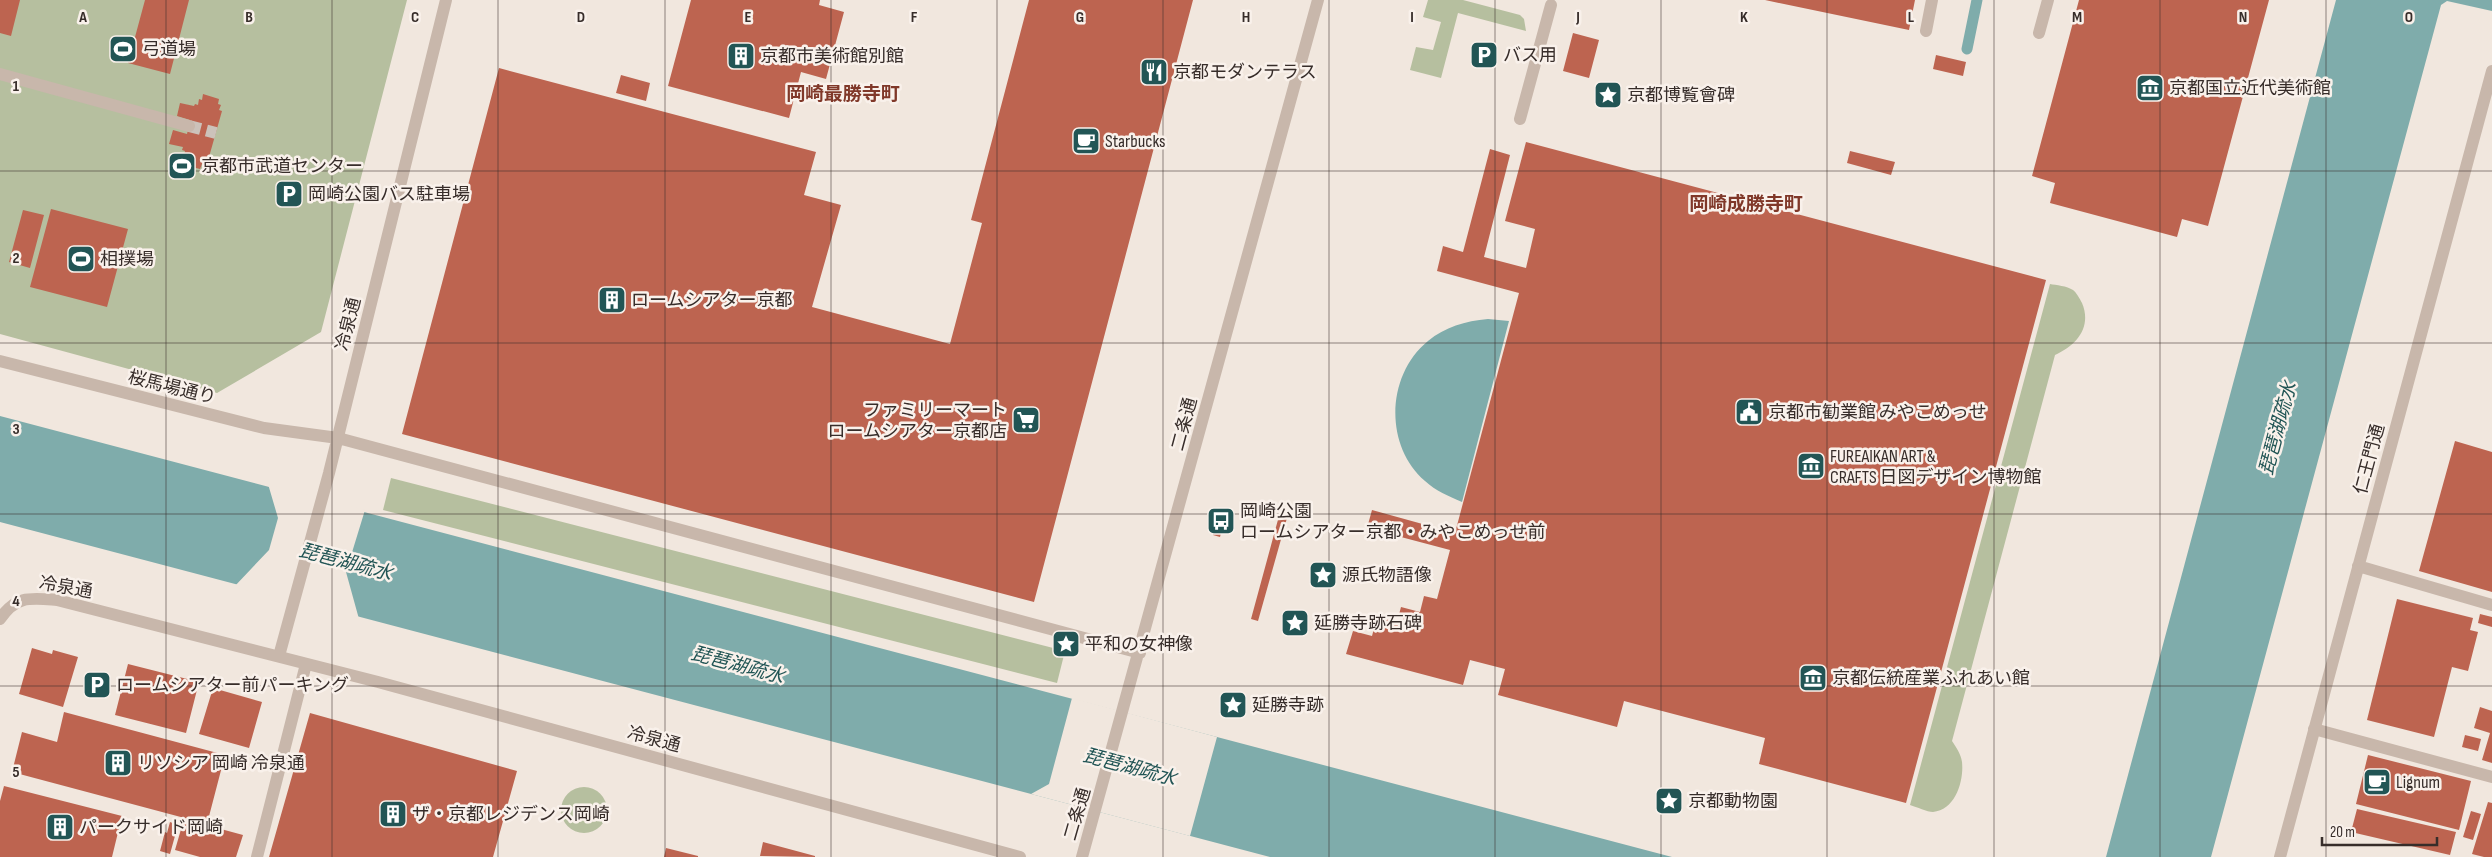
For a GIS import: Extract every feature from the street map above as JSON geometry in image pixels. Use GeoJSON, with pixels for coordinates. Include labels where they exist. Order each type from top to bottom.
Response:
{"type":"FeatureCollection","features":[{"type":"Feature","properties":{"kind":"street","name":"冷泉通"},"geometry":{"type":"LineString","coordinates":[[279,656],[338,438],[446,0]]}},
{"type":"Feature","properties":{"kind":"street","name":"二条通"},"geometry":{"type":"LineString","coordinates":[[1082,857],[1140,653],[1318,0]]}},
{"type":"Feature","properties":{"kind":"street"},"geometry":{"type":"LineString","coordinates":[[1926,31],[1932,0]]}},
{"type":"Feature","properties":{"kind":"street"},"geometry":{"type":"LineString","coordinates":[[2039,34],[2048,0]]}},
{"type":"Feature","properties":{"kind":"street"},"geometry":{"type":"LineString","coordinates":[[1520,119],[1551,5]]}},
{"type":"Feature","properties":{"kind":"street","name":"仁王門通"},"geometry":{"type":"LineString","coordinates":[[2280,857],[2492,71]]}},
{"type":"Feature","properties":{"kind":"street"},"geometry":{"type":"LineString","coordinates":[[0,74],[189,126]]}},
{"type":"Feature","properties":{"kind":"street","name":"桜馬場通り"},"geometry":{"type":"LineString","coordinates":[[0,361],[264,428],[338,438],[1140,653]]}},
{"type":"Feature","properties":{"kind":"street"},"geometry":{"type":"LineString","coordinates":[[2358,566],[2492,605]]}},
{"type":"Feature","properties":{"kind":"street","name":"冷泉通"},"geometry":{"type":"LineString","coordinates":[[0,619],[8,607],[28,598],[57,600],[279,656],[1020,857]]}},
{"type":"Feature","properties":{"kind":"street"},"geometry":{"type":"LineString","coordinates":[[257,857],[306,664]]}},
{"type":"Feature","properties":{"kind":"street"},"geometry":{"type":"LineString","coordinates":[[2314,729],[2492,777]]}},
{"type":"Feature","properties":{"kind":"green space","name":"京都市武道センター"},"geometry":{"type":"Polygon","coordinates":[[[0,0],[407,0],[321,332],[217,393],[0,334],[0,0]]]}},
{"type":"Feature","properties":{"kind":"green space"},"geometry":{"type":"Polygon","coordinates":[[[1428,0],[1463,0],[1520,15],[1524,19],[1526,31],[1458,13],[1441,78],[1410,70],[1416,47],[1433,50],[1441,22],[1423,17],[1428,0]]]}},
{"type":"Feature","properties":{"kind":"green space"},"geometry":{"type":"Polygon","coordinates":[[[2050,284],[2062,286],[2075,292],[2085,312],[2084,327],[2070,346],[2055,355],[1952,741],[1962,762],[1960,785],[1948,806],[1933,812],[1928,811],[1910,805],[2050,284]]]}},
{"type":"Feature","properties":{"kind":"green space"},"geometry":{"type":"Polygon","coordinates":[[[391,478],[1065,651],[1057,683],[383,510],[391,478]]]}},
{"type":"Feature","properties":{"kind":"green space"},"geometry":{"type":"Polygon","coordinates":[[[584,787],[597,791],[603,797],[607,810],[603,823],[597,829],[584,833],[571,829],[565,823],[561,810],[565,797],[571,791],[584,787]]]}},
{"type":"Feature","properties":{"kind":"water","name":"琵琶湖疏水"},"geometry":{"type":"Polygon","coordinates":[[[2336,0],[2492,0],[2492,11],[2447,1],[2441,5],[2211,857],[2106,857],[2336,0]]]}},
{"type":"Feature","properties":{"kind":"water"},"geometry":{"type":"Polygon","coordinates":[[[1488,319],[1509,321],[1462,502],[1433,488],[1412,466],[1402,449],[1395,411],[1398,391],[1404,372],[1414,355],[1428,341],[1441,332],[1456,326],[1471,321],[1488,319]]]}},
{"type":"Feature","properties":{"kind":"water","name":"琵琶湖疏水"},"geometry":{"type":"Polygon","coordinates":[[[0,416],[1672,857],[1270,857],[0,522],[0,416]]]}},
{"type":"Feature","properties":{"kind":"pier"},"geometry":{"type":"Polygon","coordinates":[[[268,484],[365,510],[346,572],[359,619],[234,587],[269,550],[278,518],[268,484]]]}},
{"type":"Feature","properties":{"kind":"pier"},"geometry":{"type":"Polygon","coordinates":[[[1072,698],[1217,737],[1190,836],[1031,794],[1049,784],[1072,698]]]}},
{"type":"Feature","properties":{"kind":"building"},"geometry":{"type":"Polygon","coordinates":[[[0,0],[20,0],[11,36],[0,33],[0,0]]]}},
{"type":"Feature","properties":{"kind":"building"},"geometry":{"type":"Polygon","coordinates":[[[145,0],[189,0],[170,74],[128,63],[145,0]]]}},
{"type":"Feature","properties":{"kind":"building","name":"京都市美術館別館"},"geometry":{"type":"Polygon","coordinates":[[[691,0],[820,0],[819,5],[844,12],[826,79],[801,72],[789,118],[668,86],[691,0]]]}},
{"type":"Feature","properties":{"kind":"building","name":"ロームシアター京都"},"geometry":{"type":"Polygon","coordinates":[[[1029,0],[1193,0],[1034,602],[402,434],[499,68],[816,152],[804,195],[841,205],[812,307],[950,344],[982,223],[971,220],[1029,0]]]}},
{"type":"Feature","properties":{"kind":"building"},"geometry":{"type":"Polygon","coordinates":[[[1765,0],[1915,0],[1909,30],[1765,0]]]}},
{"type":"Feature","properties":{"kind":"building","name":"京都国立近代美術館"},"geometry":{"type":"Polygon","coordinates":[[[2079,0],[2269,0],[2208,226],[2182,219],[2177,237],[2050,203],[2055,183],[2032,176],[2079,0]]]}},
{"type":"Feature","properties":{"kind":"building"},"geometry":{"type":"Polygon","coordinates":[[[1573,33],[1599,40],[1589,78],[1563,71],[1573,33]]]}},
{"type":"Feature","properties":{"kind":"building"},"geometry":{"type":"Polygon","coordinates":[[[1936,55],[1966,62],[1963,76],[1933,69],[1936,55]]]}},
{"type":"Feature","properties":{"kind":"building"},"geometry":{"type":"Polygon","coordinates":[[[621,75],[650,83],[646,101],[616,93],[621,75]]]}},
{"type":"Feature","properties":{"kind":"building"},"geometry":{"type":"Polygon","coordinates":[[[203,94],[219,99],[218,104],[221,105],[219,110],[222,111],[209,157],[207,157],[205,165],[202,164],[200,169],[184,165],[186,159],[183,159],[185,151],[182,150],[183,147],[169,144],[173,130],[187,134],[190,120],[177,116],[180,103],[198,105],[199,99],[202,100],[203,94]]]}},
{"type":"Feature","properties":{"kind":"building","name":"京都市勧業館 みやこめっせ"},"geometry":{"type":"Polygon","coordinates":[[[1526,142],[2046,280],[1906,803],[1759,764],[1765,738],[1624,701],[1617,727],[1498,695],[1505,669],[1470,660],[1463,685],[1346,654],[1353,631],[1372,636],[1377,617],[1397,622],[1401,607],[1420,612],[1424,596],[1437,599],[1450,550],[1367,528],[1372,510],[1455,533],[1519,293],[1437,271],[1443,246],[1463,252],[1490,149],[1510,155],[1484,257],[1526,268],[1535,229],[1505,221],[1526,142]]]}},
{"type":"Feature","properties":{"kind":"building"},"geometry":{"type":"Polygon","coordinates":[[[1850,151],[1895,162],[1891,175],[1847,163],[1850,151]]]}},
{"type":"Feature","properties":{"kind":"building"},"geometry":{"type":"Polygon","coordinates":[[[51,209],[128,229],[107,307],[30,287],[51,209]]]}},
{"type":"Feature","properties":{"kind":"building"},"geometry":{"type":"Polygon","coordinates":[[[23,210],[44,215],[30,268],[9,262],[23,210]]]}},
{"type":"Feature","properties":{"kind":"building"},"geometry":{"type":"Polygon","coordinates":[[[2455,441],[2492,452],[2492,592],[2419,571],[2455,441]]]}},
{"type":"Feature","properties":{"kind":"building"},"geometry":{"type":"Polygon","coordinates":[[[1220,508],[1227,510],[1220,537],[1213,535],[1220,508]]]}},
{"type":"Feature","properties":{"kind":"building"},"geometry":{"type":"Polygon","coordinates":[[[1279,516],[1287,518],[1258,621],[1251,619],[1279,516]]]}},
{"type":"Feature","properties":{"kind":"building"},"geometry":{"type":"Polygon","coordinates":[[[2397,599],[2473,618],[2470,630],[2478,632],[2468,671],[2452,667],[2434,737],[2367,720],[2397,599]]]}},
{"type":"Feature","properties":{"kind":"building"},"geometry":{"type":"Polygon","coordinates":[[[2480,614],[2492,617],[2492,627],[2478,623],[2480,614]]]}},
{"type":"Feature","properties":{"kind":"building"},"geometry":{"type":"Polygon","coordinates":[[[32,648],[52,654],[53,650],[78,657],[63,707],[19,694],[32,648]]]}},
{"type":"Feature","properties":{"kind":"building"},"geometry":{"type":"Polygon","coordinates":[[[128,664],[199,682],[186,733],[115,715],[128,664]]]}},
{"type":"Feature","properties":{"kind":"building"},"geometry":{"type":"Polygon","coordinates":[[[213,688],[262,702],[249,748],[199,734],[213,688]]]}},
{"type":"Feature","properties":{"kind":"building"},"geometry":{"type":"Polygon","coordinates":[[[2480,707],[2492,711],[2492,763],[2482,760],[2490,733],[2474,728],[2480,707]]]}},
{"type":"Feature","properties":{"kind":"building","name":"リソシア 岡崎 冷泉通"},"geometry":{"type":"Polygon","coordinates":[[[64,712],[225,755],[207,824],[12,772],[22,732],[57,742],[64,712]]]}},
{"type":"Feature","properties":{"kind":"building","name":"ザ・京都レジデンス岡崎"},"geometry":{"type":"Polygon","coordinates":[[[310,713],[517,771],[493,857],[269,857],[310,713]]]}},
{"type":"Feature","properties":{"kind":"building"},"geometry":{"type":"Polygon","coordinates":[[[2465,735],[2481,739],[2478,751],[2462,747],[2465,735]]]}},
{"type":"Feature","properties":{"kind":"building"},"geometry":{"type":"Polygon","coordinates":[[[2368,755],[2471,781],[2459,830],[2356,804],[2368,755]]]}},
{"type":"Feature","properties":{"kind":"building","name":"パークサイド岡崎"},"geometry":{"type":"Polygon","coordinates":[[[4,786],[122,816],[112,857],[0,857],[0,801],[4,786]]]}},
{"type":"Feature","properties":{"kind":"building"},"geometry":{"type":"Polygon","coordinates":[[[2488,802],[2492,803],[2492,857],[2484,857],[2472,854],[2488,802]]]}},
{"type":"Feature","properties":{"kind":"building"},"geometry":{"type":"Polygon","coordinates":[[[2357,809],[2456,832],[2450,855],[2351,832],[2357,809]]]}},
{"type":"Feature","properties":{"kind":"building"},"geometry":{"type":"Polygon","coordinates":[[[2471,811],[2481,814],[2473,840],[2463,837],[2471,811]]]}},
{"type":"Feature","properties":{"kind":"building"},"geometry":{"type":"Polygon","coordinates":[[[184,819],[243,835],[236,857],[200,857],[175,850],[184,819]]]}},
{"type":"Feature","properties":{"kind":"building"},"geometry":{"type":"Polygon","coordinates":[[[170,822],[178,825],[170,854],[160,851],[170,822]]]}},
{"type":"Feature","properties":{"kind":"building"},"geometry":{"type":"Polygon","coordinates":[[[763,842],[815,856],[815,857],[760,856],[763,842]]]}},
{"type":"Feature","properties":{"kind":"building"},"geometry":{"type":"Polygon","coordinates":[[[666,848],[698,856],[698,857],[664,857],[666,848]]]}},
{"type":"Feature","properties":{"kind":"waterway"},"geometry":{"type":"LineString","coordinates":[[1967,49],[1977,0]]}},
{"type":"Feature","properties":{"kind":"tunnel"},"geometry":{"type":"LineString","coordinates":[[189,126],[216,133]]}},
{"type":"Feature","properties":{"kind":"place","name":"弓道場"},"geometry":{"type":"Point","coordinates":[123,49]}},
{"type":"Feature","properties":{"kind":"place","name":"バス用"},"geometry":{"type":"Point","coordinates":[1484,55]}},
{"type":"Feature","properties":{"kind":"place","name":"京都市美術館別館"},"geometry":{"type":"Point","coordinates":[741,56]}},
{"type":"Feature","properties":{"kind":"place","name":"京都モダンテラス"},"geometry":{"type":"Point","coordinates":[1154,72]}},
{"type":"Feature","properties":{"kind":"place","name":"京都国立近代美術館"},"geometry":{"type":"Point","coordinates":[2150,88]}},
{"type":"Feature","properties":{"kind":"place","name":"京都博覧會碑"},"geometry":{"type":"Point","coordinates":[1608,95]}},
{"type":"Feature","properties":{"kind":"place","name":"Starbucks"},"geometry":{"type":"Point","coordinates":[1086,141]}},
{"type":"Feature","properties":{"kind":"place","name":"京都市武道センター"},"geometry":{"type":"Point","coordinates":[182,166]}},
{"type":"Feature","properties":{"kind":"place","name":"岡崎公園バス駐車場"},"geometry":{"type":"Point","coordinates":[289,194]}},
{"type":"Feature","properties":{"kind":"place","name":"相撲場"},"geometry":{"type":"Point","coordinates":[81,259]}},
{"type":"Feature","properties":{"kind":"place","name":"ロームシアター京都"},"geometry":{"type":"Point","coordinates":[612,300]}},
{"type":"Feature","properties":{"kind":"place","name":"京都市勧業館 みやこめっせ"},"geometry":{"type":"Point","coordinates":[1749,412]}},
{"type":"Feature","properties":{"kind":"place","name":"ファミリーマート ロームシアター京都店"},"geometry":{"type":"Point","coordinates":[1026,420]}},
{"type":"Feature","properties":{"kind":"place","name":"FUREAIKAN ART & CRAFTS 日図デザイン博物館"},"geometry":{"type":"Point","coordinates":[1811,466]}},
{"type":"Feature","properties":{"kind":"place","name":"岡崎公園 ロームシアター京都・みやこめっせ前"},"geometry":{"type":"Point","coordinates":[1221,521]}},
{"type":"Feature","properties":{"kind":"place","name":"源氏物語像"},"geometry":{"type":"Point","coordinates":[1323,575]}},
{"type":"Feature","properties":{"kind":"place","name":"延勝寺跡石碑"},"geometry":{"type":"Point","coordinates":[1295,623]}},
{"type":"Feature","properties":{"kind":"place","name":"平和の女神像"},"geometry":{"type":"Point","coordinates":[1066,644]}},
{"type":"Feature","properties":{"kind":"place","name":"京都伝統産業ふれあい館"},"geometry":{"type":"Point","coordinates":[1813,678]}},
{"type":"Feature","properties":{"kind":"place","name":"ロームシアター前パーキング"},"geometry":{"type":"Point","coordinates":[97,685]}},
{"type":"Feature","properties":{"kind":"place","name":"延勝寺跡"},"geometry":{"type":"Point","coordinates":[1233,705]}},
{"type":"Feature","properties":{"kind":"place","name":"リソシア 岡崎 冷泉通"},"geometry":{"type":"Point","coordinates":[118,763]}},
{"type":"Feature","properties":{"kind":"place","name":"Lignum"},"geometry":{"type":"Point","coordinates":[2377,782]}},
{"type":"Feature","properties":{"kind":"place","name":"京都動物園"},"geometry":{"type":"Point","coordinates":[1669,801]}},
{"type":"Feature","properties":{"kind":"place","name":"ザ・京都レジデンス岡崎"},"geometry":{"type":"Point","coordinates":[393,814]}},
{"type":"Feature","properties":{"kind":"place","name":"パークサイド岡崎"},"geometry":{"type":"Point","coordinates":[60,827]}},
{"type":"Feature","properties":{"kind":"district","name":"岡崎最勝寺町"},"geometry":{"type":"Point","coordinates":[843,93]}},
{"type":"Feature","properties":{"kind":"district","name":"岡崎成勝寺町"},"geometry":{"type":"Point","coordinates":[1746,203]}}]}
